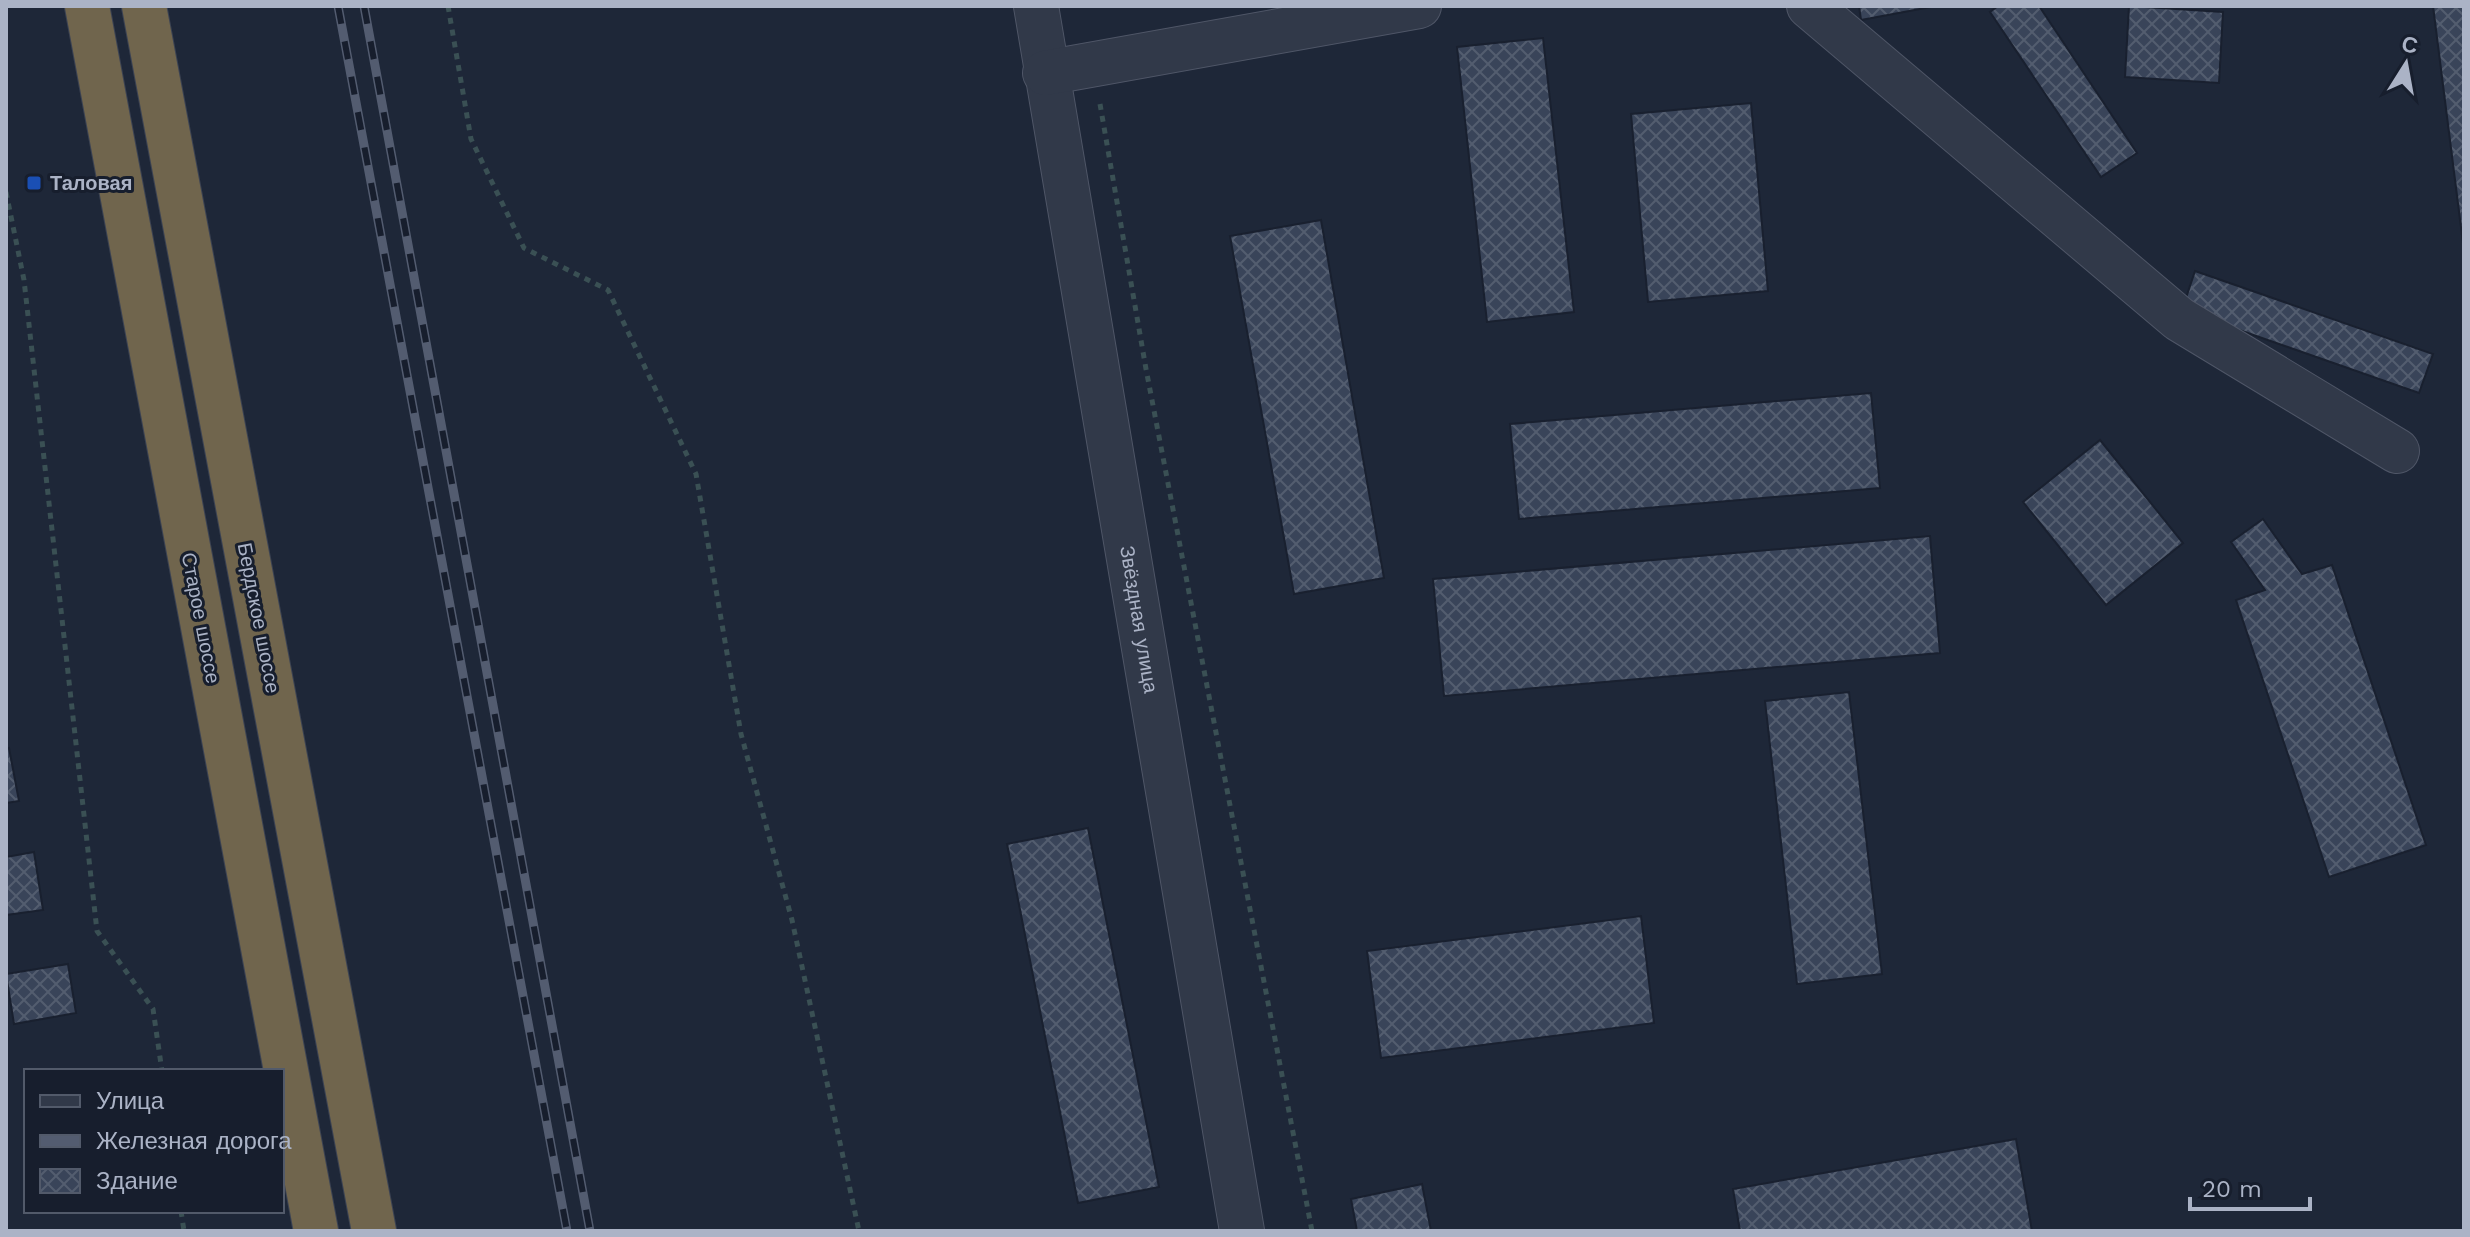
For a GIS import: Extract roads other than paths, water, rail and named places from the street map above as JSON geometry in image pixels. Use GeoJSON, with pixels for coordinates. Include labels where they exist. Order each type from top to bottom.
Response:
{"type":"FeatureCollection","features":[{"type":"Feature","properties":{"kind":"highway","name":"Старое шоссе"},"geometry":{"type":"LineString","coordinates":[[87,6],[316,1231]]}},
{"type":"Feature","properties":{"kind":"highway","name":"Бердское шоссе"},"geometry":{"type":"LineString","coordinates":[[144,6],[374,1231]]}},
{"type":"Feature","properties":{"kind":"street","name":"Звёздная улица"},"geometry":{"type":"LineString","coordinates":[[1036,6],[1242,1231]]}},
{"type":"Feature","properties":{"kind":"street"},"geometry":{"type":"LineString","coordinates":[[1045,73],[1419,6]]}},
{"type":"Feature","properties":{"kind":"street"},"geometry":{"type":"LineString","coordinates":[[1809,6],[2179,319],[2397,451]]}},
{"type":"Feature","properties":{"kind":"railway"},"geometry":{"type":"LineString","coordinates":[[338,6],[567,1231]]}},
{"type":"Feature","properties":{"kind":"railway"},"geometry":{"type":"LineString","coordinates":[[364,6],[590,1231]]}},
{"type":"Feature","properties":{"kind":"place","name":"Таловая"},"geometry":{"type":"Point","coordinates":[34,183]}}]}
